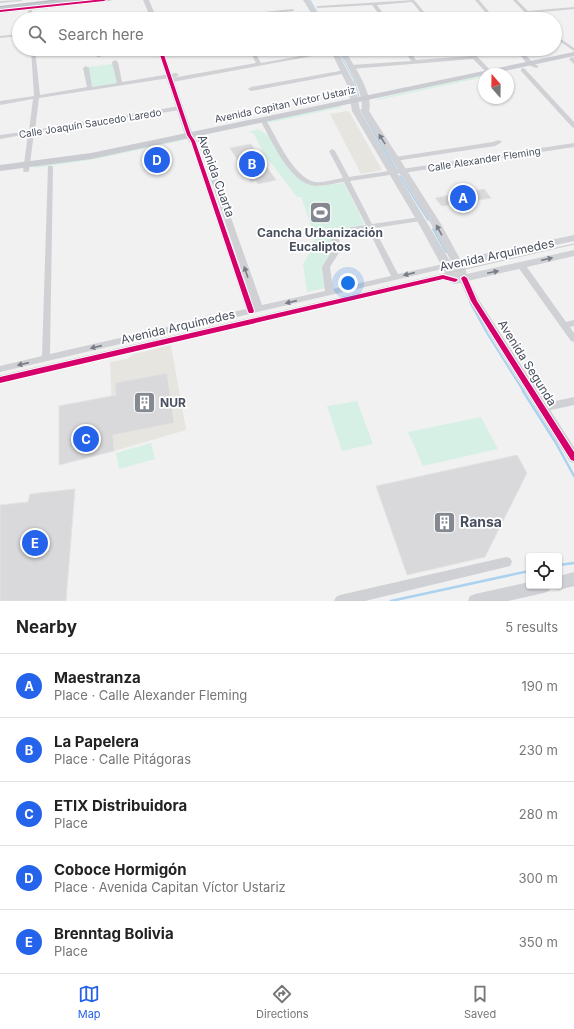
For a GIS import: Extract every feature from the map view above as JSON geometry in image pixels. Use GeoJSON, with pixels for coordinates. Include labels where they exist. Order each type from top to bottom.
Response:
{"type":"FeatureCollection","features":[{"type":"Feature","properties":{"kind":"highway"},"geometry":{"type":"LineString","coordinates":[[0,6],[51,0]]}},
{"type":"Feature","properties":{"kind":"highway"},"geometry":{"type":"LineString","coordinates":[[0,9],[79,0]]}},
{"type":"Feature","properties":{"kind":"main road"},"geometry":{"type":"LineString","coordinates":[[306,0],[314,12]]}},
{"type":"Feature","properties":{"kind":"main road"},"geometry":{"type":"LineString","coordinates":[[313,0],[321,12]]}},
{"type":"Feature","properties":{"kind":"main road","name":"Avenida Segunda"},"geometry":{"type":"LineString","coordinates":[[338,56],[352,87],[356,112],[396,173],[421,219],[453,264]]}},
{"type":"Feature","properties":{"kind":"main road","name":"Avenida Segunda"},"geometry":{"type":"LineString","coordinates":[[341,56],[351,67],[366,101],[365,111],[395,159],[396,173],[436,224],[460,279]]}},
{"type":"Feature","properties":{"kind":"main road","name":"Avenida Capitan Víctor Ustariz"},"geometry":{"type":"LineString","coordinates":[[514,69],[573,58]]}},
{"type":"Feature","properties":{"kind":"main road","name":"Avenida Capitan Víctor Ustariz"},"geometry":{"type":"LineString","coordinates":[[514,72],[523,70],[533,65]]}},
{"type":"Feature","properties":{"kind":"main road","name":"Avenida Capitan Víctor Ustariz"},"geometry":{"type":"LineString","coordinates":[[0,174],[27,167],[195,137],[478,77]]}},
{"type":"Feature","properties":{"kind":"main road","name":"Avenida Capitan Víctor Ustariz"},"geometry":{"type":"LineString","coordinates":[[0,168],[50,168],[95,161],[195,137]]}},
{"type":"Feature","properties":{"kind":"main road","name":"Avenida Arquímedes"},"geometry":{"type":"LineString","coordinates":[[453,264],[574,238]]}},
{"type":"Feature","properties":{"kind":"main road","name":"Avenida Arquímedes"},"geometry":{"type":"LineString","coordinates":[[460,279],[574,253]]}},
{"type":"Feature","properties":{"kind":"street"},"geometry":{"type":"LineString","coordinates":[[0,2],[21,0]]}},
{"type":"Feature","properties":{"kind":"street"},"geometry":{"type":"LineString","coordinates":[[0,12],[110,0]]}},
{"type":"Feature","properties":{"kind":"street"},"geometry":{"type":"LineString","coordinates":[[141,0],[146,12]]}},
{"type":"Feature","properties":{"kind":"street"},"geometry":{"type":"LineString","coordinates":[[146,0],[151,12]]}},
{"type":"Feature","properties":{"kind":"street"},"geometry":{"type":"LineString","coordinates":[[477,0],[487,12]]}},
{"type":"Feature","properties":{"kind":"street"},"geometry":{"type":"LineString","coordinates":[[515,0],[527,12],[574,8]]}},
{"type":"Feature","properties":{"kind":"street"},"geometry":{"type":"LineString","coordinates":[[318,7],[413,1],[422,12]]}},
{"type":"Feature","properties":{"kind":"street"},"geometry":{"type":"LineString","coordinates":[[374,4],[380,12]]}},
{"type":"Feature","properties":{"kind":"street"},"geometry":{"type":"LineString","coordinates":[[287,12],[292,10]]}},
{"type":"Feature","properties":{"kind":"street"},"geometry":{"type":"LineString","coordinates":[[0,37],[12,36]]}},
{"type":"Feature","properties":{"kind":"street"},"geometry":{"type":"LineString","coordinates":[[562,41],[574,50]]}},
{"type":"Feature","properties":{"kind":"street"},"geometry":{"type":"LineString","coordinates":[[27,167],[36,97],[34,56]]}},
{"type":"Feature","properties":{"kind":"street","name":"Avenida Cuarta"},"geometry":{"type":"LineString","coordinates":[[163,56],[174,78],[255,310]]}},
{"type":"Feature","properties":{"kind":"street","name":"Avenida Cuarta"},"geometry":{"type":"LineString","coordinates":[[168,56],[180,108],[195,137]]}},
{"type":"Feature","properties":{"kind":"street"},"geometry":{"type":"LineString","coordinates":[[255,56],[259,64]]}},
{"type":"Feature","properties":{"kind":"street"},"geometry":{"type":"LineString","coordinates":[[0,103],[90,88],[174,78],[303,56]]}},
{"type":"Feature","properties":{"kind":"street"},"geometry":{"type":"LineString","coordinates":[[411,56],[415,62]]}},
{"type":"Feature","properties":{"kind":"street"},"geometry":{"type":"LineString","coordinates":[[525,56],[533,65]]}},
{"type":"Feature","properties":{"kind":"street"},"geometry":{"type":"LineString","coordinates":[[351,67],[474,57],[483,68]]}},
{"type":"Feature","properties":{"kind":"street"},"geometry":{"type":"LineString","coordinates":[[115,62],[120,84]]}},
{"type":"Feature","properties":{"kind":"street"},"geometry":{"type":"LineString","coordinates":[[86,68],[90,88]]}},
{"type":"Feature","properties":{"kind":"street"},"geometry":{"type":"LineString","coordinates":[[523,70],[574,126]]}},
{"type":"Feature","properties":{"kind":"street"},"geometry":{"type":"LineString","coordinates":[[251,89],[345,72]]}},
{"type":"Feature","properties":{"kind":"street","name":"Calle Joaquín Saucedo Laredo"},"geometry":{"type":"LineString","coordinates":[[0,137],[180,108]]}},
{"type":"Feature","properties":{"kind":"street","name":"Calle Alexander Fleming"},"geometry":{"type":"LineString","coordinates":[[264,123],[279,150],[294,169],[304,179],[316,184],[574,145]]}},
{"type":"Feature","properties":{"kind":"street"},"geometry":{"type":"LineString","coordinates":[[395,159],[495,144],[499,142]]}},
{"type":"Feature","properties":{"kind":"street"},"geometry":{"type":"LineString","coordinates":[[332,151],[396,277]]}},
{"type":"Feature","properties":{"kind":"street"},"geometry":{"type":"LineString","coordinates":[[46,358],[50,168]]}},
{"type":"Feature","properties":{"kind":"street"},"geometry":{"type":"LineString","coordinates":[[329,292],[326,267],[338,248],[333,232],[421,219]]}},
{"type":"Feature","properties":{"kind":"street","name":"Avenida Arquímedes"},"geometry":{"type":"LineString","coordinates":[[0,369],[453,264]]}},
{"type":"Feature","properties":{"kind":"street"},"geometry":{"type":"LineString","coordinates":[[521,265],[574,339]]}},
{"type":"Feature","properties":{"kind":"street","name":"Avenida Arquímedes"},"geometry":{"type":"LineString","coordinates":[[0,380],[443,277],[460,279]]}},
{"type":"Feature","properties":{"kind":"street","name":"Avenida Segunda"},"geometry":{"type":"LineString","coordinates":[[460,279],[574,458]]}},
{"type":"Feature","properties":{"kind":"street"},"geometry":{"type":"LineString","coordinates":[[564,325],[574,323]]}},
{"type":"Feature","properties":{"kind":"street"},"geometry":{"type":"LineString","coordinates":[[542,408],[574,401]]}},
{"type":"Feature","properties":{"kind":"street"},"geometry":{"type":"LineString","coordinates":[[340,601],[506,562]]}},
{"type":"Feature","properties":{"kind":"street"},"geometry":{"type":"LineString","coordinates":[[562,582],[574,580]]}},
{"type":"Feature","properties":{"kind":"street"},"geometry":{"type":"LineString","coordinates":[[474,601],[530,589]]}},
{"type":"Feature","properties":{"kind":"shaded area"},"geometry":{"type":"Polygon","coordinates":[[[347,111],[350,113],[382,170],[361,174],[330,114],[347,111]]]}},
{"type":"Feature","properties":{"kind":"shaded area","name":"NUR"},"geometry":{"type":"Polygon","coordinates":[[[171,345],[186,430],[114,451],[110,362],[127,359],[134,354],[171,345]]]}},
{"type":"Feature","properties":{"kind":"green space"},"geometry":{"type":"Polygon","coordinates":[[[113,64],[118,83],[92,87],[88,67],[113,64]]]}},
{"type":"Feature","properties":{"kind":"green space"},"geometry":{"type":"Polygon","coordinates":[[[478,76],[478,78],[378,100],[376,99],[478,76]]]}},
{"type":"Feature","properties":{"kind":"green space"},"geometry":{"type":"Polygon","coordinates":[[[340,106],[343,107],[269,123],[266,121],[340,106]]]}},
{"type":"Feature","properties":{"kind":"green space"},"geometry":{"type":"Polygon","coordinates":[[[258,129],[269,136],[275,148],[307,184],[316,186],[344,183],[364,223],[363,225],[330,231],[335,248],[323,269],[325,288],[307,292],[303,264],[315,244],[310,222],[301,197],[297,197],[264,154],[254,134],[249,132],[258,129]]]}},
{"type":"Feature","properties":{"kind":"green space"},"geometry":{"type":"Polygon","coordinates":[[[187,137],[189,139],[96,159],[36,168],[34,167],[187,137]]]}},
{"type":"Feature","properties":{"kind":"green space"},"geometry":{"type":"Polygon","coordinates":[[[357,401],[373,444],[342,451],[327,406],[357,401]]]}},
{"type":"Feature","properties":{"kind":"green space"},"geometry":{"type":"Polygon","coordinates":[[[481,417],[498,449],[423,466],[408,432],[481,417]]]}},
{"type":"Feature","properties":{"kind":"green space"},"geometry":{"type":"Polygon","coordinates":[[[151,443],[155,459],[119,469],[116,453],[151,443]]]}},
{"type":"Feature","properties":{"kind":"building"},"geometry":{"type":"Polygon","coordinates":[[[251,144],[276,180],[258,184],[256,181],[251,182],[230,148],[251,144]]]}},
{"type":"Feature","properties":{"kind":"building"},"geometry":{"type":"Polygon","coordinates":[[[168,154],[171,162],[144,166],[143,157],[168,154]]]}},
{"type":"Feature","properties":{"kind":"building"},"geometry":{"type":"Polygon","coordinates":[[[484,189],[491,198],[442,206],[435,198],[484,189]]]}},
{"type":"Feature","properties":{"kind":"building"},"geometry":{"type":"Polygon","coordinates":[[[167,373],[174,423],[113,435],[114,451],[59,465],[59,406],[116,395],[115,383],[167,373]]]}},
{"type":"Feature","properties":{"kind":"building","name":"Ransa"},"geometry":{"type":"Polygon","coordinates":[[[517,455],[527,473],[485,557],[407,575],[376,486],[517,455]]]}},
{"type":"Feature","properties":{"kind":"building"},"geometry":{"type":"Polygon","coordinates":[[[75,489],[66,601],[0,601],[0,505],[28,502],[30,494],[75,489]]]}},
{"type":"Feature","properties":{"kind":"waterway"},"geometry":{"type":"LineString","coordinates":[[310,0],[317,12]]}},
{"type":"Feature","properties":{"kind":"waterway"},"geometry":{"type":"LineString","coordinates":[[341,56],[354,80],[359,97]]}},
{"type":"Feature","properties":{"kind":"waterway"},"geometry":{"type":"LineString","coordinates":[[361,110],[396,170]]}},
{"type":"Feature","properties":{"kind":"waterway"},"geometry":{"type":"LineString","coordinates":[[400,176],[428,220]]}},
{"type":"Feature","properties":{"kind":"waterway"},"geometry":{"type":"LineString","coordinates":[[433,229],[446,252]]}},
{"type":"Feature","properties":{"kind":"waterway"},"geometry":{"type":"LineString","coordinates":[[470,302],[487,333],[524,392]]}},
{"type":"Feature","properties":{"kind":"waterway"},"geometry":{"type":"LineString","coordinates":[[523,391],[556,443],[574,476]]}},
{"type":"Feature","properties":{"kind":"waterway"},"geometry":{"type":"LineString","coordinates":[[562,565],[574,563]]}},
{"type":"Feature","properties":{"kind":"waterway"},"geometry":{"type":"LineString","coordinates":[[391,601],[526,572]]}},
{"type":"Feature","properties":{"kind":"tram line"},"geometry":{"type":"LineString","coordinates":[[0,376],[574,244]]}},
{"type":"Feature","properties":{"kind":"cycle path"},"geometry":{"type":"LineString","coordinates":[[0,11],[104,0]]}},
{"type":"Feature","properties":{"kind":"cycle path"},"geometry":{"type":"LineString","coordinates":[[162,56],[251,311]]}},
{"type":"Feature","properties":{"kind":"cycle path"},"geometry":{"type":"LineString","coordinates":[[0,380],[443,277],[455,280]]}},
{"type":"Feature","properties":{"kind":"cycle path"},"geometry":{"type":"LineString","coordinates":[[464,278],[474,301],[574,458]]}},
{"type":"Feature","properties":{"kind":"place","name":"Coboce Hormigón"},"geometry":{"type":"Point","coordinates":[157,160]}},
{"type":"Feature","properties":{"kind":"place","name":"La Papelera"},"geometry":{"type":"Point","coordinates":[252,164]}},
{"type":"Feature","properties":{"kind":"place","name":"Maestranza"},"geometry":{"type":"Point","coordinates":[463,198]}},
{"type":"Feature","properties":{"kind":"place","name":"Cancha Urbanización Eucaliptos"},"geometry":{"type":"Point","coordinates":[320,212]}},
{"type":"Feature","properties":{"kind":"place","name":"NUR"},"geometry":{"type":"Point","coordinates":[144,403]}},
{"type":"Feature","properties":{"kind":"place","name":"ETIX Distribuidora"},"geometry":{"type":"Point","coordinates":[86,439]}},
{"type":"Feature","properties":{"kind":"place","name":"Ransa"},"geometry":{"type":"Point","coordinates":[445,522]}},
{"type":"Feature","properties":{"kind":"place","name":"Brenntag Bolivia"},"geometry":{"type":"Point","coordinates":[35,543]}}]}
